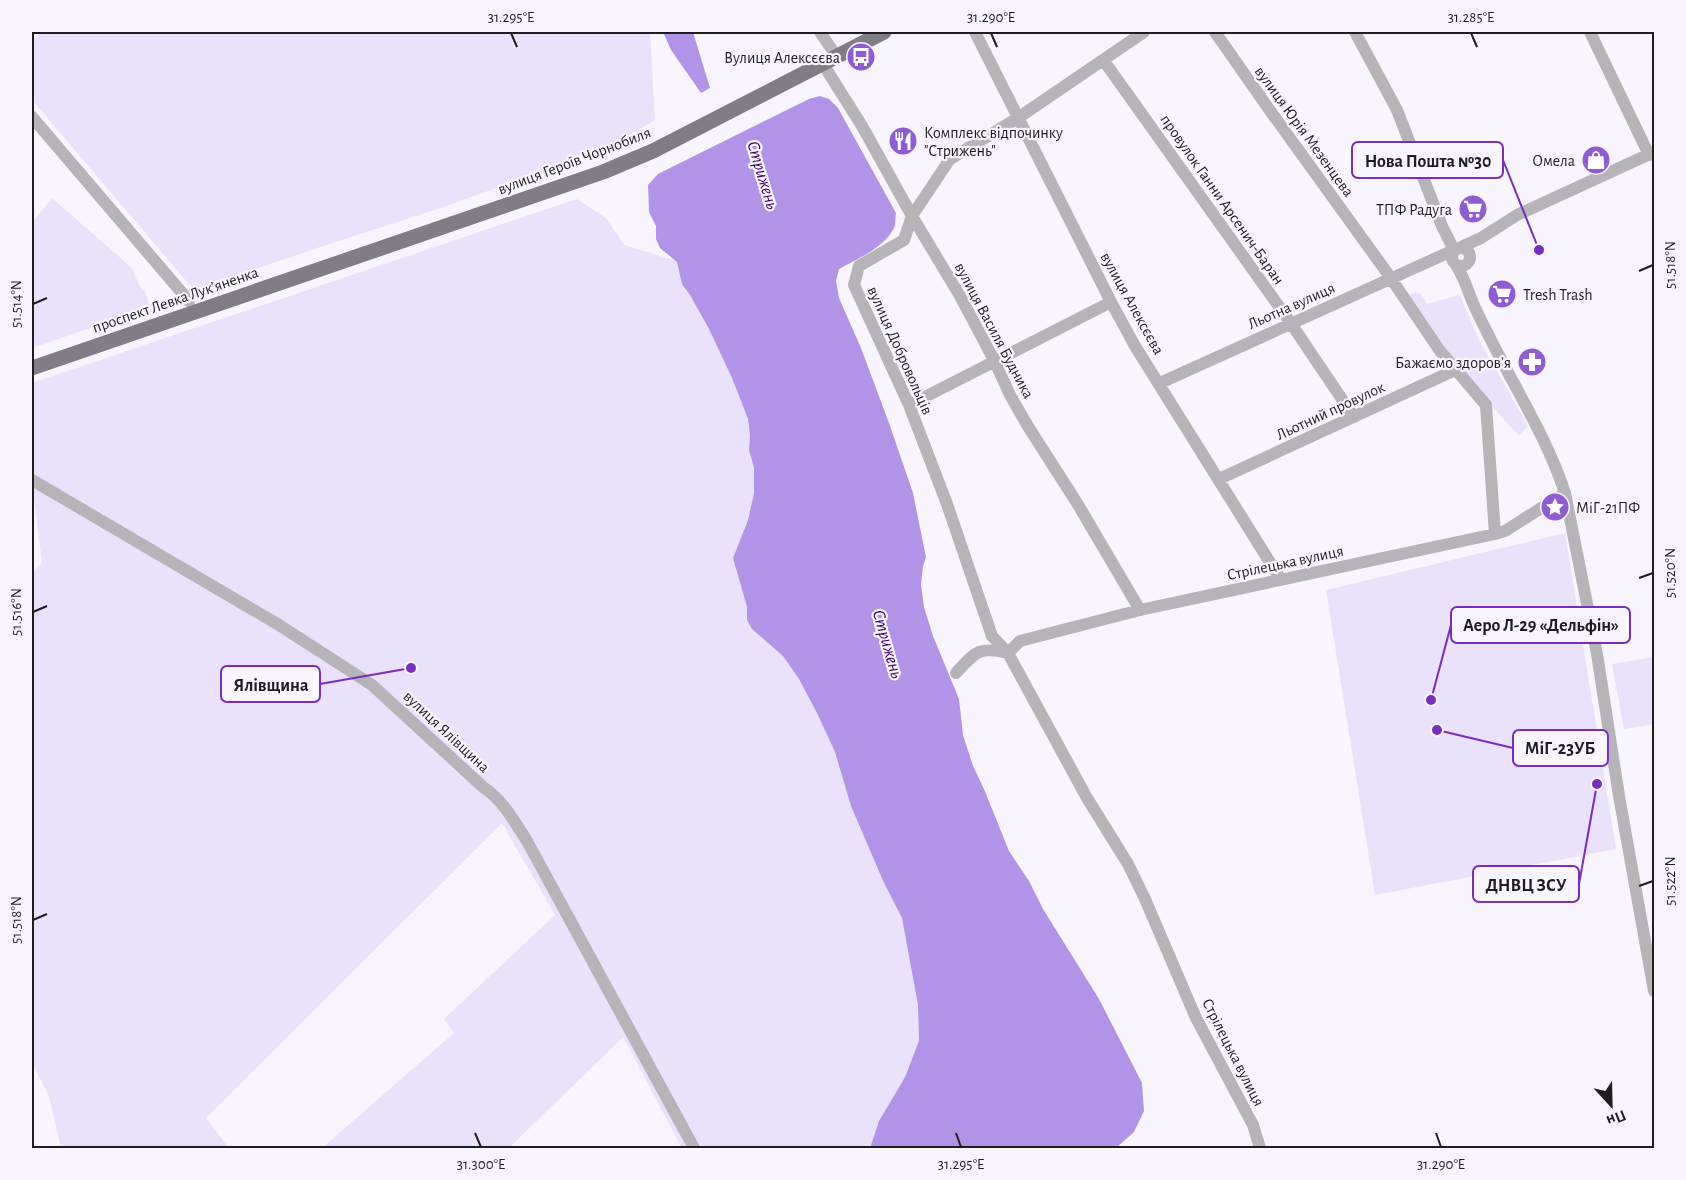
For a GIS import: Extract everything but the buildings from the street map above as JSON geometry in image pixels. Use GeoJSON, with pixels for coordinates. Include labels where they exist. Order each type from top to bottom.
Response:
{"type":"FeatureCollection","features":[{"type":"Feature","properties":{"kind":"main road","name":"вулиця Героїв Чорнобиля"},"geometry":{"type":"LineString","coordinates":[[330,265],[603,172],[653,151],[885,32]]}},
{"type":"Feature","properties":{"kind":"main road","name":"проспект Левка Лукʼяненка"},"geometry":{"type":"LineString","coordinates":[[32,368],[330,265]]}},
{"type":"Feature","properties":{"kind":"street"},"geometry":{"type":"LineString","coordinates":[[820,32],[837,57]]}},
{"type":"Feature","properties":{"kind":"street","name":"вулиця Алексєєва"},"geometry":{"type":"LineString","coordinates":[[975,32],[1111,302],[1281,580]]}},
{"type":"Feature","properties":{"kind":"street","name":"вулиця Добровольців"},"geometry":{"type":"LineString","coordinates":[[1008,653],[992,636],[947,504],[909,405],[854,285],[859,266],[904,240],[912,216],[950,159],[1018,118],[1144,32]]}},
{"type":"Feature","properties":{"kind":"street","name":"вулиця Юрія Мезенцева"},"geometry":{"type":"LineString","coordinates":[[1215,32],[1455,370],[1486,405],[1495,534]]}},
{"type":"Feature","properties":{"kind":"street"},"geometry":{"type":"LineString","coordinates":[[1355,32],[1397,110],[1442,226],[1457,249],[1452,255],[1452,260],[1462,262]]}},
{"type":"Feature","properties":{"kind":"street"},"geometry":{"type":"LineString","coordinates":[[1590,32],[1652,153]]}},
{"type":"Feature","properties":{"kind":"street","name":"провулок Ганни Арсенич-Баран"},"geometry":{"type":"LineString","coordinates":[[1104,60],[1354,417]]}},
{"type":"Feature","properties":{"kind":"street","name":"вулиця Василя Будника"},"geometry":{"type":"LineString","coordinates":[[823,64],[862,126],[960,296],[1029,428],[1077,503],[1140,610]]}},
{"type":"Feature","properties":{"kind":"street"},"geometry":{"type":"LineString","coordinates":[[32,117],[189,301]]}},
{"type":"Feature","properties":{"kind":"street","name":"Льотна вулиця"},"geometry":{"type":"LineString","coordinates":[[1160,383],[1390,278],[1437,259],[1481,238],[1517,215],[1652,153]]}},
{"type":"Feature","properties":{"kind":"street","name":"Льотна вулиця"},"geometry":{"type":"LineString","coordinates":[[1462,262],[1481,238]]}},
{"type":"Feature","properties":{"kind":"street"},"geometry":{"type":"LineString","coordinates":[[1437,259],[1462,262]]}},
{"type":"Feature","properties":{"kind":"street"},"geometry":{"type":"LineString","coordinates":[[1462,262],[1472,301],[1548,451],[1565,493],[1597,654],[1619,796],[1654,991]]}},
{"type":"Feature","properties":{"kind":"street"},"geometry":{"type":"LineString","coordinates":[[909,405],[1111,302]]}},
{"type":"Feature","properties":{"kind":"street","name":"Льотний провулок"},"geometry":{"type":"LineString","coordinates":[[1219,479],[1455,370]]}},
{"type":"Feature","properties":{"kind":"street","name":"вулиця Ялівщина"},"geometry":{"type":"LineString","coordinates":[[32,480],[279,625],[372,685],[494,794],[527,841],[693,1149]]}},
{"type":"Feature","properties":{"kind":"street","name":"Стрілецька вулиця"},"geometry":{"type":"LineString","coordinates":[[1260,1149],[1253,1125],[1196,1018],[1128,864],[1087,798],[1008,653],[1020,640],[1140,610],[1495,534],[1505,531],[1565,493]]}},
{"type":"Feature","properties":{"kind":"street"},"geometry":{"type":"LineString","coordinates":[[956,674],[973,655],[990,649],[1008,653]]}},
{"type":"Feature","properties":{"kind":"shaded area"},"geometry":{"type":"Polygon","coordinates":[[[41,32],[650,32],[655,120],[618,142],[524,178],[194,290],[32,100],[32,40],[41,32]]]}},
{"type":"Feature","properties":{"kind":"shaded area"},"geometry":{"type":"Polygon","coordinates":[[[52,198],[132,268],[140,287],[146,292],[149,308],[32,348],[32,223],[52,198]]]}},
{"type":"Feature","properties":{"kind":"shaded area"},"geometry":{"type":"Polygon","coordinates":[[[577,199],[606,218],[624,245],[677,261],[682,284],[709,329],[748,419],[749,450],[754,468],[754,493],[748,520],[733,558],[747,607],[748,620],[752,629],[783,656],[799,679],[817,713],[835,752],[884,883],[902,918],[908,944],[918,1005],[919,1041],[905,1077],[879,1121],[870,1148],[682,1148],[623,1037],[509,1148],[322,1148],[454,1033],[444,1019],[555,915],[502,823],[206,1118],[229,1148],[61,1148],[49,1096],[32,1063],[32,572],[42,563],[32,480],[32,383],[577,199]]]}},
{"type":"Feature","properties":{"kind":"shaded area"},"geometry":{"type":"Polygon","coordinates":[[[1414,292],[1421,294],[1427,304],[1460,295],[1478,338],[1528,426],[1519,436],[1456,366],[1409,297],[1414,292]]]}},
{"type":"Feature","properties":{"kind":"shaded area"},"geometry":{"type":"Polygon","coordinates":[[[1565,533],[1616,849],[1375,895],[1326,590],[1565,533]]]}},
{"type":"Feature","properties":{"kind":"shaded area"},"geometry":{"type":"Polygon","coordinates":[[[1654,657],[1654,724],[1624,729],[1612,664],[1654,657]]]}},
{"type":"Feature","properties":{"kind":"water"},"geometry":{"type":"Polygon","coordinates":[[[663,32],[693,32],[710,88],[701,93],[671,50],[663,32]]]}},
{"type":"Feature","properties":{"kind":"water","name":"Стрижень"},"geometry":{"type":"Polygon","coordinates":[[[820,96],[829,99],[838,108],[896,213],[895,226],[890,235],[870,252],[839,269],[836,281],[839,298],[861,348],[913,493],[926,557],[921,585],[924,607],[933,636],[959,699],[963,735],[973,766],[1009,851],[1099,999],[1142,1083],[1144,1111],[1134,1132],[1116,1148],[870,1148],[879,1121],[905,1077],[919,1041],[918,1005],[902,918],[884,883],[851,806],[835,752],[817,713],[799,679],[783,656],[752,629],[747,620],[747,607],[733,558],[748,520],[754,493],[754,468],[749,450],[748,419],[709,329],[682,284],[677,262],[660,248],[656,239],[656,226],[649,212],[648,185],[658,174],[809,99],[820,96]]]}},
{"type":"Feature","properties":{"kind":"place","name":"Вулиця Алексєєва"},"geometry":{"type":"Point","coordinates":[861,57]}},
{"type":"Feature","properties":{"kind":"place","name":"Комплекс відпочинку \"Стрижень\""},"geometry":{"type":"Point","coordinates":[903,141]}},
{"type":"Feature","properties":{"kind":"place","name":"Омела"},"geometry":{"type":"Point","coordinates":[1596,160]}},
{"type":"Feature","properties":{"kind":"place","name":"ТПФ Радуга"},"geometry":{"type":"Point","coordinates":[1473,209]}},
{"type":"Feature","properties":{"kind":"place","name":"Нова Пошта №30"},"geometry":{"type":"Point","coordinates":[1539,250]}},
{"type":"Feature","properties":{"kind":"place","name":"Tresh Trash"},"geometry":{"type":"Point","coordinates":[1502,294]}},
{"type":"Feature","properties":{"kind":"place","name":"Бажаємо здоров’я"},"geometry":{"type":"Point","coordinates":[1532,362]}},
{"type":"Feature","properties":{"kind":"place","name":"МіГ-21ПФ"},"geometry":{"type":"Point","coordinates":[1555,507]}},
{"type":"Feature","properties":{"kind":"place","name":"Ялівщина"},"geometry":{"type":"Point","coordinates":[411,668]}},
{"type":"Feature","properties":{"kind":"place","name":"Аеро Л-29 «Дельфін»"},"geometry":{"type":"Point","coordinates":[1431,700]}},
{"type":"Feature","properties":{"kind":"place","name":"МіГ-23УБ"},"geometry":{"type":"Point","coordinates":[1437,730]}},
{"type":"Feature","properties":{"kind":"place","name":"ДНВЦ ЗСУ"},"geometry":{"type":"Point","coordinates":[1597,784]}}]}
